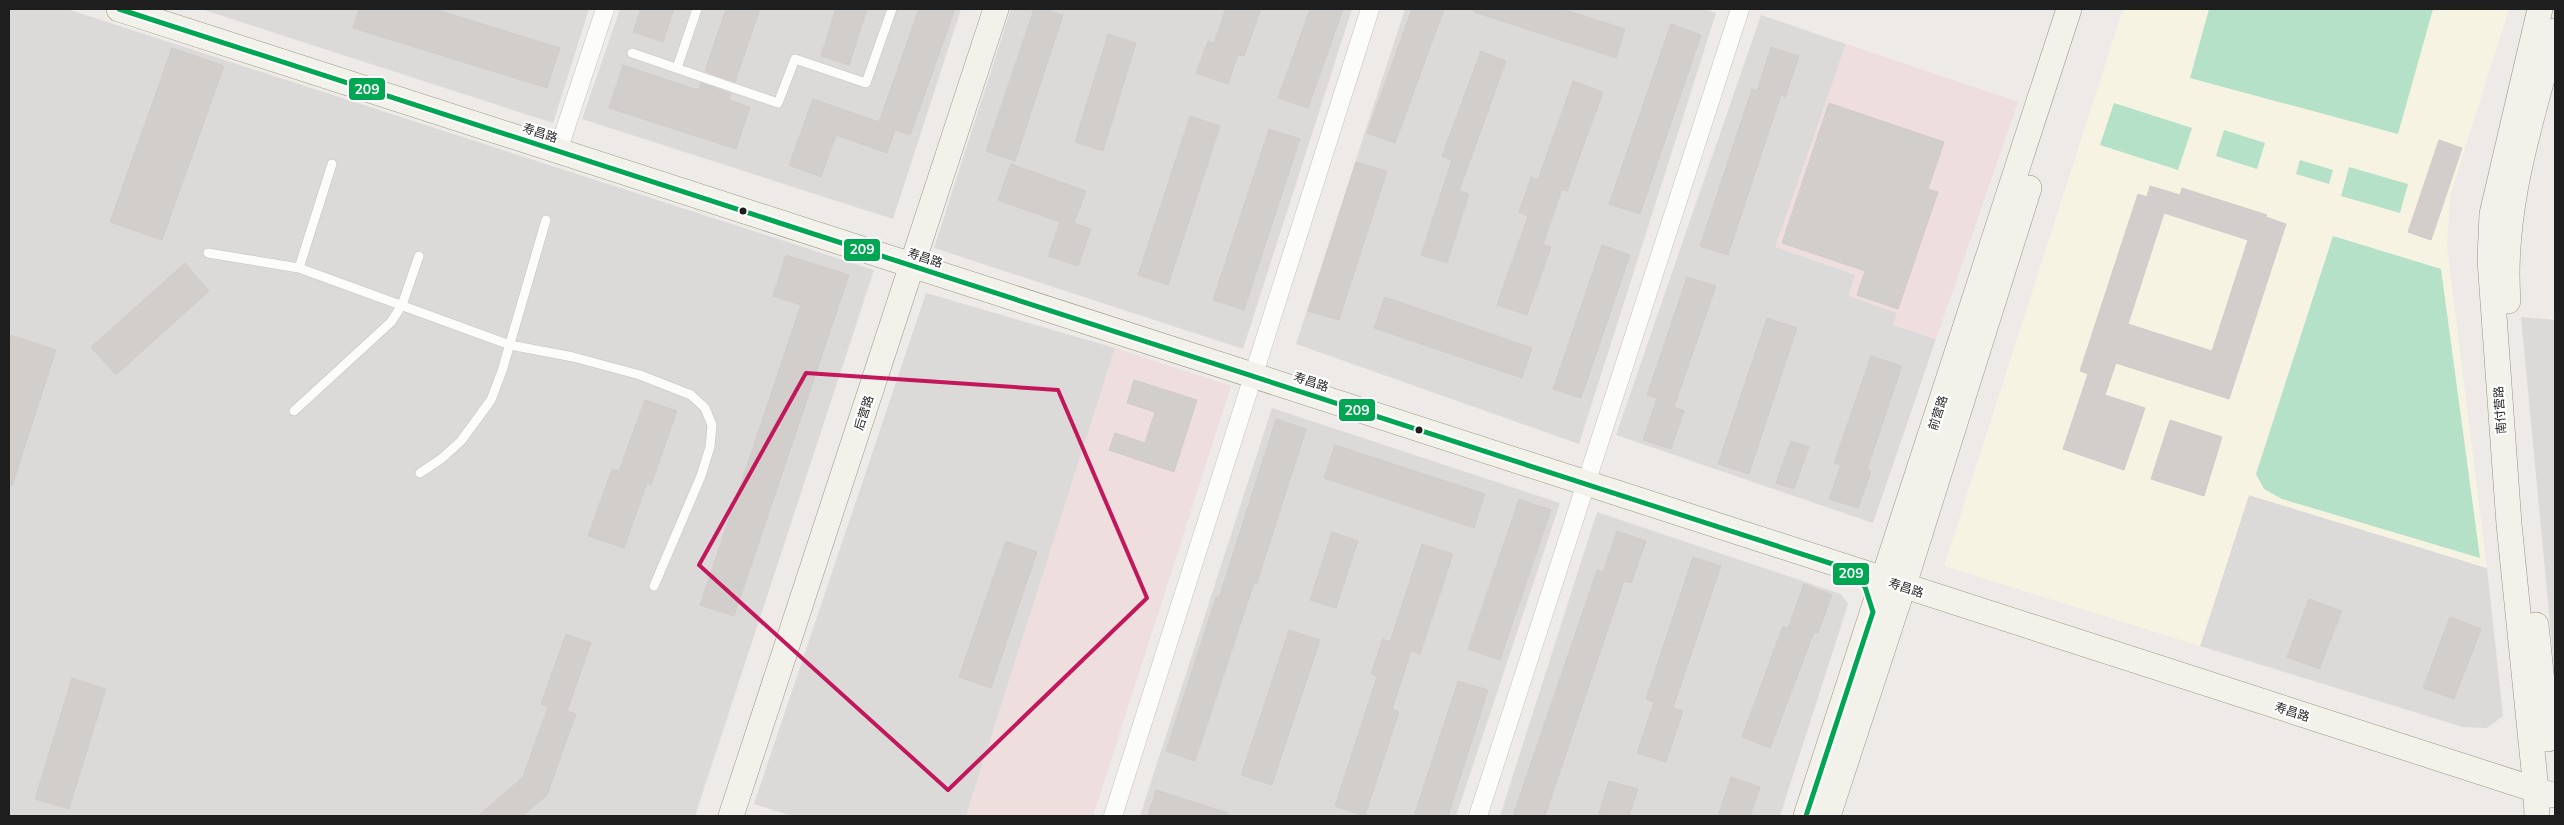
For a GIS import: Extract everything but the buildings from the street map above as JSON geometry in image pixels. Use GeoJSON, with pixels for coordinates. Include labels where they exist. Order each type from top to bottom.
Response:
{"type":"FeatureCollection","features":[{"type":"Feature","properties":{"kind":"street","name":"寿昌路"},"geometry":{"type":"LineString","coordinates":[[119,9],[560,146],[1588,477],[1847,562],[1891,579],[2545,791]]}},
{"type":"Feature","properties":{"kind":"street","name":"寿昌路"},"geometry":{"type":"LineString","coordinates":[[158,9],[560,146]]}},
{"type":"Feature","properties":{"kind":"street"},"geometry":{"type":"LineString","coordinates":[[560,146],[605,9]]}},
{"type":"Feature","properties":{"kind":"street","name":"后营路"},"geometry":{"type":"LineString","coordinates":[[735,815],[996,9]]}},
{"type":"Feature","properties":{"kind":"street"},"geometry":{"type":"LineString","coordinates":[[1113,816],[1370,9]]}},
{"type":"Feature","properties":{"kind":"street"},"geometry":{"type":"LineString","coordinates":[[1478,816],[1740,9]]}},
{"type":"Feature","properties":{"kind":"street","name":"前营路"},"geometry":{"type":"LineString","coordinates":[[1891,579],[2069,9]]}},
{"type":"Feature","properties":{"kind":"street","name":"前营路"},"geometry":{"type":"LineString","coordinates":[[1891,579],[2085,9]]}},
{"type":"Feature","properties":{"kind":"street","name":"南付营路"},"geometry":{"type":"LineString","coordinates":[[2540,9],[2492,214],[2490,260],[2509,524],[2545,791]]}},
{"type":"Feature","properties":{"kind":"street","name":"南付营路"},"geometry":{"type":"LineString","coordinates":[[2537,816],[2545,791],[2543,682],[2528,559],[2508,291],[2510,217],[2516,181],[2555,31]]}},
{"type":"Feature","properties":{"kind":"street"},"geometry":{"type":"LineString","coordinates":[[1828,816],[1883,616],[1864,584],[1847,562]]}},
{"type":"Feature","properties":{"kind":"street"},"geometry":{"type":"LineString","coordinates":[[1806,816],[1883,616],[1892,601],[1891,579]]}},
{"type":"Feature","properties":{"kind":"lane"},"geometry":{"type":"LineString","coordinates":[[677,68],[697,9]]}},
{"type":"Feature","properties":{"kind":"lane"},"geometry":{"type":"LineString","coordinates":[[632,53],[778,103],[795,59],[866,83],[892,9]]}},
{"type":"Feature","properties":{"kind":"lane"},"geometry":{"type":"LineString","coordinates":[[299,268],[332,164]]}},
{"type":"Feature","properties":{"kind":"lane"},"geometry":{"type":"LineString","coordinates":[[420,472],[441,459],[461,441],[479,419],[491,400],[510,345],[546,220]]}},
{"type":"Feature","properties":{"kind":"lane"},"geometry":{"type":"LineString","coordinates":[[208,253],[299,268],[510,345],[573,357],[640,375],[691,395],[705,408],[712,425],[710,446],[701,476],[654,586]]}},
{"type":"Feature","properties":{"kind":"lane"},"geometry":{"type":"LineString","coordinates":[[294,411],[391,322],[402,305],[419,256]]}},
{"type":"Feature","properties":{"kind":"highlighted area"},"geometry":{"type":"Polygon","coordinates":[[[806,373],[1058,390],[1147,598],[948,790],[699,565],[806,373]]]}},
{"type":"Feature","properties":{"kind":"shaded area"},"geometry":{"type":"Polygon","coordinates":[[[9,9],[67,9],[874,270],[695,816],[9,816],[9,9]]]}},
{"type":"Feature","properties":{"kind":"shaded area"},"geometry":{"type":"Polygon","coordinates":[[[201,9],[589,9],[553,123],[201,9]]]}},
{"type":"Feature","properties":{"kind":"shaded area"},"geometry":{"type":"Polygon","coordinates":[[[620,9],[961,9],[893,219],[582,119],[620,9]]]}},
{"type":"Feature","properties":{"kind":"shaded area"},"geometry":{"type":"Polygon","coordinates":[[[1011,9],[1352,9],[1243,349],[934,248],[1011,9]]]}},
{"type":"Feature","properties":{"kind":"shaded area"},"geometry":{"type":"Polygon","coordinates":[[[1405,9],[1704,9],[1716,13],[1579,444],[1296,344],[1405,9]]]}},
{"type":"Feature","properties":{"kind":"shaded area"},"geometry":{"type":"Polygon","coordinates":[[[2123,9],[2509,9],[2450,196],[2447,247],[2487,568],[2249,495],[2200,646],[1944,566],[2123,9]]]}},
{"type":"Feature","properties":{"kind":"shaded area"},"geometry":{"type":"Polygon","coordinates":[[[1761,15],[1846,44],[1776,247],[1856,275],[1849,296],[1898,313],[1894,325],[1936,339],[1873,523],[1616,435],[1761,15]]]}},
{"type":"Feature","properties":{"kind":"shaded area"},"geometry":{"type":"Polygon","coordinates":[[[1846,44],[2018,102],[1936,339],[1893,325],[1897,313],[1849,296],[1855,274],[1775,247],[1846,44]]]}},
{"type":"Feature","properties":{"kind":"shaded area"},"geometry":{"type":"Polygon","coordinates":[[[926,293],[1115,348],[966,816],[792,816],[754,804],[926,293]]]}},
{"type":"Feature","properties":{"kind":"shaded area"},"geometry":{"type":"Polygon","coordinates":[[[2521,317],[2555,320],[2555,676],[2521,317]]]}},
{"type":"Feature","properties":{"kind":"shaded area"},"geometry":{"type":"Polygon","coordinates":[[[1115,348],[1231,386],[1093,816],[966,816],[1115,348]]]}},
{"type":"Feature","properties":{"kind":"shaded area"},"geometry":{"type":"Polygon","coordinates":[[[1272,408],[1560,503],[1456,816],[1140,816],[1272,408]]]}},
{"type":"Feature","properties":{"kind":"shaded area"},"geometry":{"type":"Polygon","coordinates":[[[2249,495],[2487,568],[2503,716],[2487,728],[2463,727],[2200,646],[2249,495]]]}},
{"type":"Feature","properties":{"kind":"shaded area"},"geometry":{"type":"Polygon","coordinates":[[[1597,512],[1841,594],[1848,604],[1780,816],[1500,816],[1597,512]]]}},
{"type":"Feature","properties":{"kind":"green space"},"geometry":{"type":"Polygon","coordinates":[[[2209,9],[2433,9],[2398,134],[2190,78],[2209,9]]]}},
{"type":"Feature","properties":{"kind":"green space"},"geometry":{"type":"Polygon","coordinates":[[[2114,103],[2192,128],[2178,170],[2100,145],[2114,103]]]}},
{"type":"Feature","properties":{"kind":"green space"},"geometry":{"type":"Polygon","coordinates":[[[2224,130],[2265,143],[2257,169],[2216,156],[2224,130]]]}},
{"type":"Feature","properties":{"kind":"green space"},"geometry":{"type":"Polygon","coordinates":[[[2300,160],[2333,170],[2329,184],[2296,174],[2300,160]]]}},
{"type":"Feature","properties":{"kind":"green space"},"geometry":{"type":"Polygon","coordinates":[[[2349,167],[2408,184],[2400,213],[2341,196],[2349,167]]]}},
{"type":"Feature","properties":{"kind":"green space"},"geometry":{"type":"Polygon","coordinates":[[[2333,236],[2441,269],[2480,558],[2282,499],[2264,489],[2256,474],[2333,236]]]}},
{"type":"Feature","properties":{"kind":"transit line","name":"209"},"geometry":{"type":"LineString","coordinates":[[119,9],[1845,568],[1865,587],[1873,612],[1806,816]]}}]}
